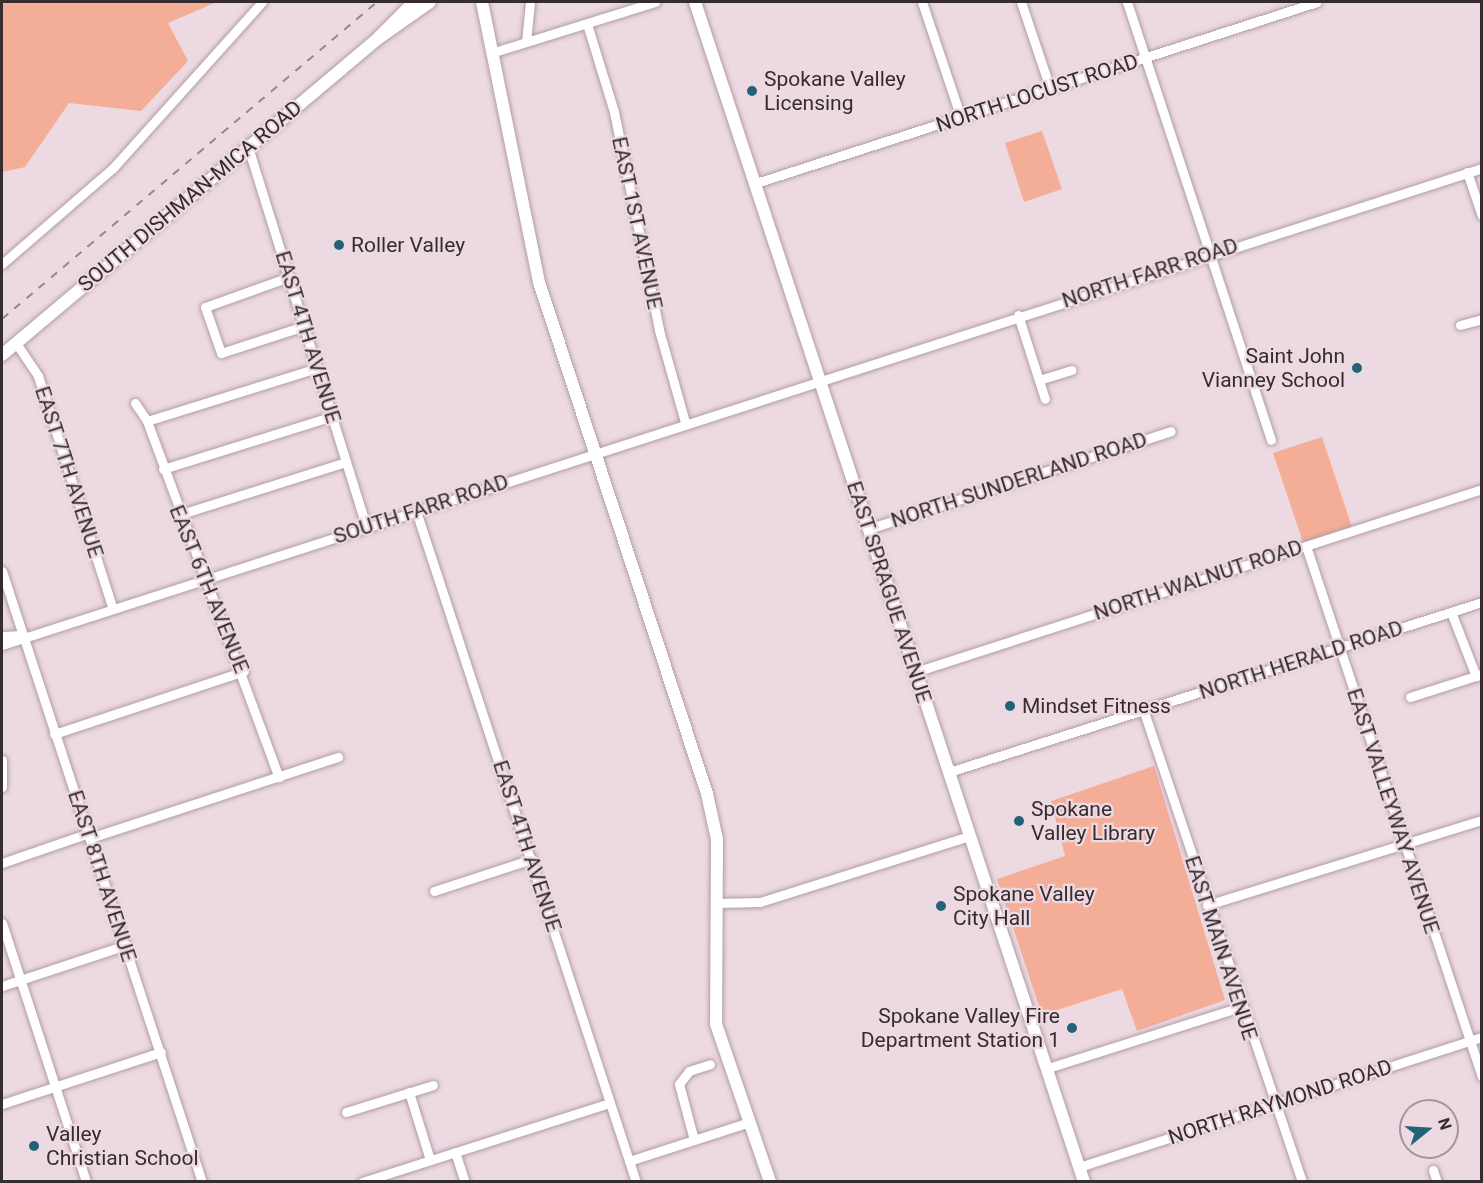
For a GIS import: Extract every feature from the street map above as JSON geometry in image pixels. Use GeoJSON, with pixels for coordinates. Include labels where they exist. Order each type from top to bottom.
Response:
{"type":"FeatureCollection","features":[{"type":"Feature","properties":{"kind":"main road","name":"SOUTH DISHMAN-MICA ROAD"},"geometry":{"type":"LineString","coordinates":[[379,38],[414,2]]}},
{"type":"Feature","properties":{"kind":"main road","name":"SOUTH DISHMAN-MICA ROAD"},"geometry":{"type":"LineString","coordinates":[[2,355],[379,38],[430,2]]}},
{"type":"Feature","properties":{"kind":"main road"},"geometry":{"type":"LineString","coordinates":[[482,2],[520,205],[594,452],[707,794],[717,839],[716,1024],[747,1123],[770,1182]]}},
{"type":"Feature","properties":{"kind":"main road","name":"EAST SPRAGUE AVENUE"},"geometry":{"type":"LineString","coordinates":[[695,2],[1084,1182]]}},
{"type":"Feature","properties":{"kind":"street"},"geometry":{"type":"LineString","coordinates":[[2,264],[113,168],[262,2]]}},
{"type":"Feature","properties":{"kind":"street"},"geometry":{"type":"LineString","coordinates":[[526,42],[530,2]]}},
{"type":"Feature","properties":{"kind":"street"},"geometry":{"type":"LineString","coordinates":[[491,53],[655,2]]}},
{"type":"Feature","properties":{"kind":"street"},"geometry":{"type":"LineString","coordinates":[[922,2],[961,118]]}},
{"type":"Feature","properties":{"kind":"street"},"geometry":{"type":"LineString","coordinates":[[1021,2],[1050,88]]}},
{"type":"Feature","properties":{"kind":"street"},"geometry":{"type":"LineString","coordinates":[[1127,2],[1271,440]]}},
{"type":"Feature","properties":{"kind":"street","name":"NORTH LOCUST ROAD"},"geometry":{"type":"LineString","coordinates":[[756,183],[1317,2]]}},
{"type":"Feature","properties":{"kind":"street","name":"EAST 1ST AVENUE"},"geometry":{"type":"LineString","coordinates":[[587,24],[614,112],[661,341],[685,422]]}},
{"type":"Feature","properties":{"kind":"street","name":"EAST 4TH AVENUE"},"geometry":{"type":"LineString","coordinates":[[248,147],[366,527]]}},
{"type":"Feature","properties":{"kind":"street","name":"NORTH FARR ROAD"},"geometry":{"type":"LineString","coordinates":[[819,380],[1482,168]]}},
{"type":"Feature","properties":{"kind":"street"},"geometry":{"type":"LineString","coordinates":[[1467,172],[1482,216]]}},
{"type":"Feature","properties":{"kind":"street"},"geometry":{"type":"LineString","coordinates":[[289,278],[205,307],[220,353],[304,326]]}},
{"type":"Feature","properties":{"kind":"street"},"geometry":{"type":"LineString","coordinates":[[1018,315],[1046,399]]}},
{"type":"Feature","properties":{"kind":"street"},"geometry":{"type":"LineString","coordinates":[[1460,325],[1482,319]]}},
{"type":"Feature","properties":{"kind":"street","name":"EAST 7TH AVENUE"},"geometry":{"type":"LineString","coordinates":[[16,343],[38,376],[112,606]]}},
{"type":"Feature","properties":{"kind":"street"},"geometry":{"type":"LineString","coordinates":[[147,421],[317,368]]}},
{"type":"Feature","properties":{"kind":"street"},"geometry":{"type":"LineString","coordinates":[[1039,380],[1071,370]]}},
{"type":"Feature","properties":{"kind":"street","name":"SOUTH FARR ROAD"},"geometry":{"type":"LineString","coordinates":[[2,645],[22,635],[366,527],[819,380]]}},
{"type":"Feature","properties":{"kind":"street","name":"EAST 6TH AVENUE"},"geometry":{"type":"LineString","coordinates":[[135,403],[147,421],[201,578],[244,671],[279,777]]}},
{"type":"Feature","properties":{"kind":"street"},"geometry":{"type":"LineString","coordinates":[[163,469],[333,416]]}},
{"type":"Feature","properties":{"kind":"street","name":"NORTH SUNDERLAND ROAD"},"geometry":{"type":"LineString","coordinates":[[868,529],[1171,431]]}},
{"type":"Feature","properties":{"kind":"street"},"geometry":{"type":"LineString","coordinates":[[178,515],[346,462]]}},
{"type":"Feature","properties":{"kind":"street","name":"NORTH WALNUT ROAD"},"geometry":{"type":"LineString","coordinates":[[915,672],[1482,489]]}},
{"type":"Feature","properties":{"kind":"street","name":"EAST 4TH AVENUE"},"geometry":{"type":"LineString","coordinates":[[416,511],[532,859],[636,1182]]}},
{"type":"Feature","properties":{"kind":"street","name":"EAST VALLEYWAY AVENUE"},"geometry":{"type":"LineString","coordinates":[[1306,546],[1482,1077]]}},
{"type":"Feature","properties":{"kind":"street","name":"EAST 8TH AVENUE"},"geometry":{"type":"LineString","coordinates":[[2,570],[202,1182]]}},
{"type":"Feature","properties":{"kind":"street","name":"NORTH HERALD ROAD"},"geometry":{"type":"LineString","coordinates":[[949,772],[1144,712],[1482,602]]}},
{"type":"Feature","properties":{"kind":"street"},"geometry":{"type":"LineString","coordinates":[[1410,697],[1479,675],[1451,612]]}},
{"type":"Feature","properties":{"kind":"street","name":"SOUTH FARR ROAD"},"geometry":{"type":"LineString","coordinates":[[2,636],[22,635]]}},
{"type":"Feature","properties":{"kind":"street"},"geometry":{"type":"LineString","coordinates":[[54,734],[244,671]]}},
{"type":"Feature","properties":{"kind":"street","name":"EAST MAIN AVENUE"},"geometry":{"type":"LineString","coordinates":[[1144,712],[1273,1105],[1302,1182]]}},
{"type":"Feature","properties":{"kind":"street"},"geometry":{"type":"LineString","coordinates":[[2,863],[338,757]]}},
{"type":"Feature","properties":{"kind":"street"},"geometry":{"type":"LineString","coordinates":[[2,760],[2,788]]}},
{"type":"Feature","properties":{"kind":"street"},"geometry":{"type":"LineString","coordinates":[[1207,905],[1404,846],[1482,820]]}},
{"type":"Feature","properties":{"kind":"street"},"geometry":{"type":"LineString","coordinates":[[716,903],[760,902],[969,836]]}},
{"type":"Feature","properties":{"kind":"street"},"geometry":{"type":"LineString","coordinates":[[434,891],[532,859]]}},
{"type":"Feature","properties":{"kind":"street"},"geometry":{"type":"LineString","coordinates":[[2,923],[86,1182]]}},
{"type":"Feature","properties":{"kind":"street"},"geometry":{"type":"LineString","coordinates":[[2,986],[126,945]]}},
{"type":"Feature","properties":{"kind":"street"},"geometry":{"type":"LineString","coordinates":[[1048,1068],[1240,1006]]}},
{"type":"Feature","properties":{"kind":"street","name":"NORTH RAYMOND ROAD"},"geometry":{"type":"LineString","coordinates":[[1079,1167],[1482,1037]]}},
{"type":"Feature","properties":{"kind":"street"},"geometry":{"type":"LineString","coordinates":[[2,1104],[160,1052]]}},
{"type":"Feature","properties":{"kind":"street"},"geometry":{"type":"LineString","coordinates":[[694,1140],[679,1084],[689,1071],[710,1064]]}},
{"type":"Feature","properties":{"kind":"street"},"geometry":{"type":"LineString","coordinates":[[346,1112],[433,1085]]}},
{"type":"Feature","properties":{"kind":"street"},"geometry":{"type":"LineString","coordinates":[[409,1092],[430,1160]]}},
{"type":"Feature","properties":{"kind":"street"},"geometry":{"type":"LineString","coordinates":[[362,1182],[609,1102]]}},
{"type":"Feature","properties":{"kind":"street"},"geometry":{"type":"LineString","coordinates":[[629,1161],[747,1123]]}},
{"type":"Feature","properties":{"kind":"street"},"geometry":{"type":"LineString","coordinates":[[455,1152],[465,1182]]}},
{"type":"Feature","properties":{"kind":"street"},"geometry":{"type":"LineString","coordinates":[[1433,1170],[1437,1182]]}},
{"type":"Feature","properties":{"kind":"shaded area"},"geometry":{"type":"Polygon","coordinates":[[[2,2],[217,2],[168,23],[188,61],[141,111],[69,103],[25,167],[2,172],[2,2]]]}},
{"type":"Feature","properties":{"kind":"shaded area"},"geometry":{"type":"Polygon","coordinates":[[[1042,131],[1062,189],[1024,202],[1005,143],[1042,131]]]}},
{"type":"Feature","properties":{"kind":"shaded area"},"geometry":{"type":"Polygon","coordinates":[[[1322,437],[1352,527],[1303,542],[1273,453],[1322,437]]]}},
{"type":"Feature","properties":{"kind":"shaded area"},"geometry":{"type":"Polygon","coordinates":[[[1154,766],[1225,1000],[1137,1031],[1122,989],[1042,1015],[997,879],[1065,856],[1051,801],[1154,766]]]}},
{"type":"Feature","properties":{"kind":"railway"},"geometry":{"type":"LineString","coordinates":[[2,319],[377,2]]}},
{"type":"Feature","properties":{"kind":"place","name":"Spokane Valley Licensing"},"geometry":{"type":"Point","coordinates":[752,91]}},
{"type":"Feature","properties":{"kind":"place","name":"Roller Valley"},"geometry":{"type":"Point","coordinates":[339,245]}},
{"type":"Feature","properties":{"kind":"place","name":"Saint John Vianney School"},"geometry":{"type":"Point","coordinates":[1357,368]}},
{"type":"Feature","properties":{"kind":"place","name":"Mindset Fitness"},"geometry":{"type":"Point","coordinates":[1010,706]}},
{"type":"Feature","properties":{"kind":"place","name":"Spokane Valley Library"},"geometry":{"type":"Point","coordinates":[1019,821]}},
{"type":"Feature","properties":{"kind":"place","name":"Spokane Valley City Hall"},"geometry":{"type":"Point","coordinates":[941,906]}},
{"type":"Feature","properties":{"kind":"place","name":"Spokane Valley Fire Department Station 1"},"geometry":{"type":"Point","coordinates":[1072,1028]}},
{"type":"Feature","properties":{"kind":"place","name":"Valley Christian School"},"geometry":{"type":"Point","coordinates":[34,1146]}}]}
